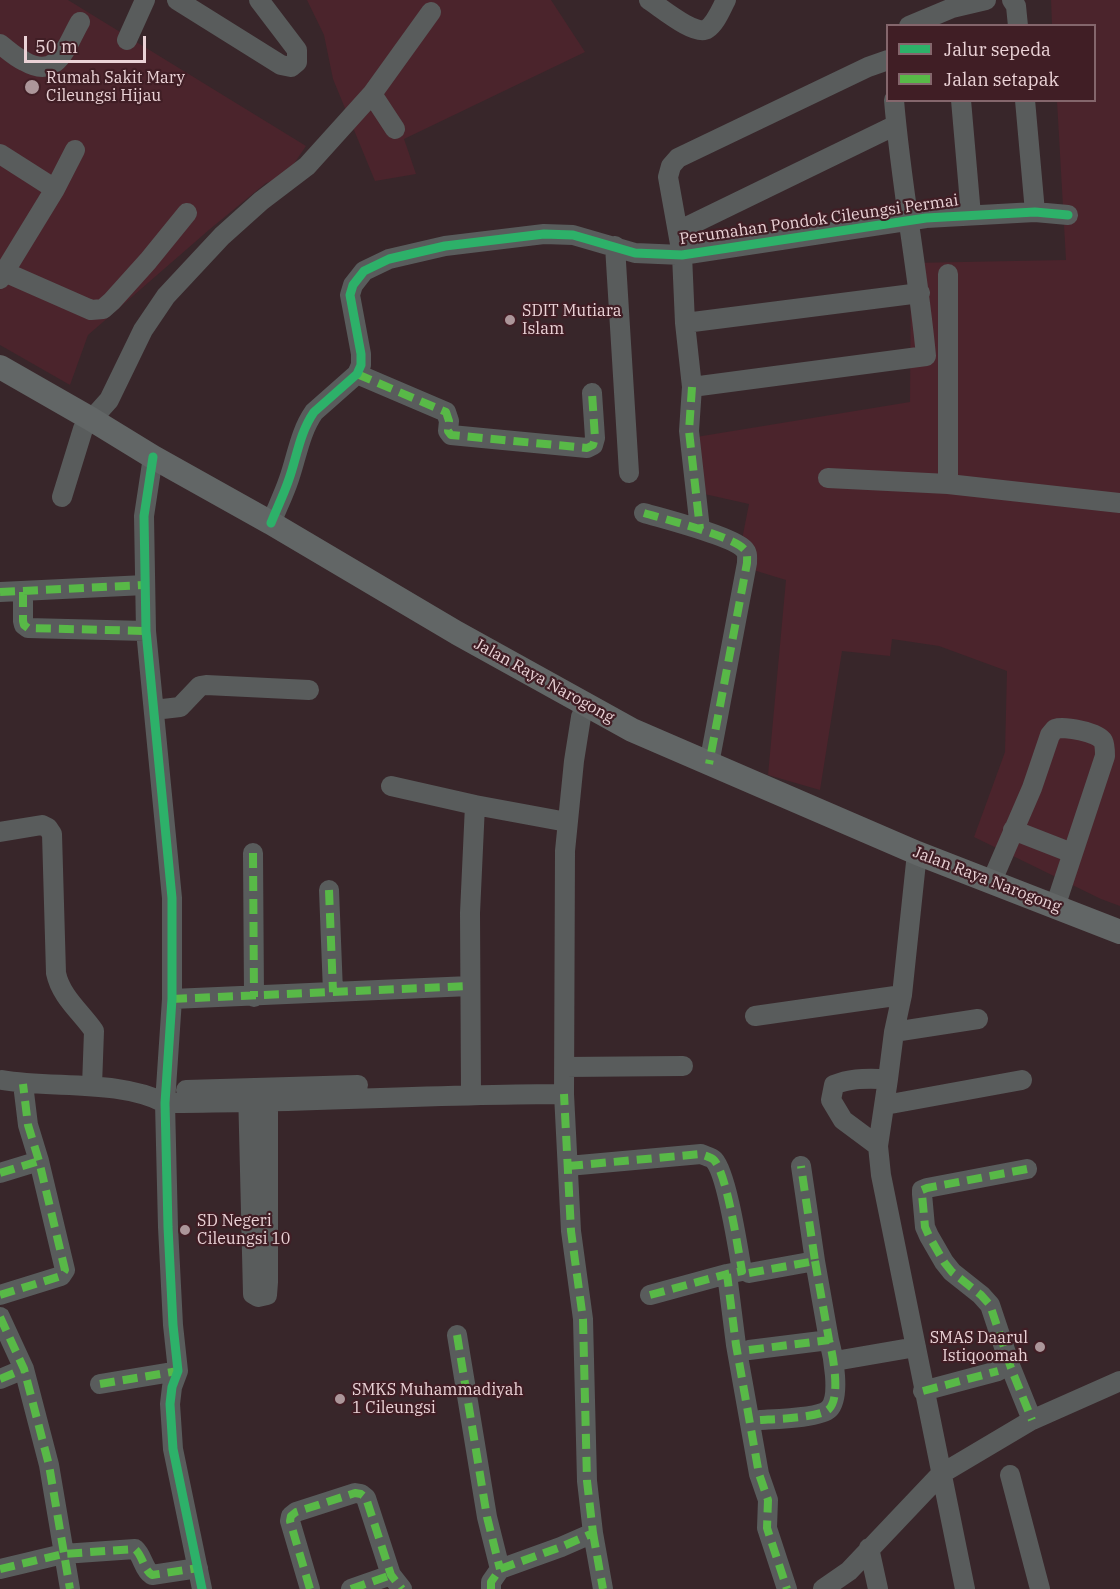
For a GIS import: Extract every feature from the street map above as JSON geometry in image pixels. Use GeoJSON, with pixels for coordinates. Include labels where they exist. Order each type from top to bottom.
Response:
{"type":"FeatureCollection","features":[{"type":"Feature","properties":{"kind":"main road","name":"Jalan Raya Narogong"},"geometry":{"type":"LineString","coordinates":[[0,368],[91,419],[153,458],[271,523],[456,633],[632,730],[917,853],[1120,932]]}},
{"type":"Feature","properties":{"kind":"street"},"geometry":{"type":"LineString","coordinates":[[127,40],[145,0]]}},
{"type":"Feature","properties":{"kind":"street"},"geometry":{"type":"LineString","coordinates":[[177,0],[281,64],[291,67],[297,62],[297,50],[259,0]]}},
{"type":"Feature","properties":{"kind":"street"},"geometry":{"type":"LineString","coordinates":[[649,0],[701,32],[712,24],[726,0]]}},
{"type":"Feature","properties":{"kind":"street"},"geometry":{"type":"LineString","coordinates":[[919,24],[953,17],[986,0]]}},
{"type":"Feature","properties":{"kind":"street"},"geometry":{"type":"LineString","coordinates":[[1012,0],[1016,6],[1018,24]]}},
{"type":"Feature","properties":{"kind":"street"},"geometry":{"type":"LineString","coordinates":[[63,497],[83,429],[109,400],[143,330],[166,296],[222,236],[261,201],[307,166],[372,94],[431,12]]}},
{"type":"Feature","properties":{"kind":"street"},"geometry":{"type":"LineString","coordinates":[[1,47],[38,68],[50,67],[58,60],[80,22]]}},
{"type":"Feature","properties":{"kind":"street"},"geometry":{"type":"LineString","coordinates":[[700,529],[689,431],[692,387],[685,323],[682,255],[668,177],[671,166],[678,159],[868,67],[886,61]]}},
{"type":"Feature","properties":{"kind":"street"},"geometry":{"type":"LineString","coordinates":[[372,94],[395,129]]}},
{"type":"Feature","properties":{"kind":"street"},"geometry":{"type":"LineString","coordinates":[[692,387],[926,356],[920,292],[908,221],[894,102]]}},
{"type":"Feature","properties":{"kind":"street"},"geometry":{"type":"LineString","coordinates":[[961,102],[971,215]]}},
{"type":"Feature","properties":{"kind":"street"},"geometry":{"type":"LineString","coordinates":[[1025,102],[1035,212]]}},
{"type":"Feature","properties":{"kind":"street"},"geometry":{"type":"LineString","coordinates":[[678,231],[896,126]]}},
{"type":"Feature","properties":{"kind":"street"},"geometry":{"type":"LineString","coordinates":[[75,150],[56,189],[1,274],[91,310],[103,309],[148,261],[187,213]]}},
{"type":"Feature","properties":{"kind":"street"},"geometry":{"type":"LineString","coordinates":[[0,154],[56,189]]}},
{"type":"Feature","properties":{"kind":"street","name":"Perumahan Pondok Cileungsi Permai"},"geometry":{"type":"LineString","coordinates":[[357,374],[361,354],[350,295],[353,285],[359,276],[374,265],[408,254],[436,248],[544,234],[573,235],[634,253],[682,255],[908,221],[1035,212],[1068,215]]}},
{"type":"Feature","properties":{"kind":"street"},"geometry":{"type":"LineString","coordinates":[[615,246],[630,473]]}},
{"type":"Feature","properties":{"kind":"street"},"geometry":{"type":"LineString","coordinates":[[948,274],[948,484]]}},
{"type":"Feature","properties":{"kind":"street"},"geometry":{"type":"LineString","coordinates":[[685,323],[920,292]]}},
{"type":"Feature","properties":{"kind":"street"},"geometry":{"type":"LineString","coordinates":[[271,523],[290,478],[310,418],[357,374],[446,412],[449,421],[448,431],[451,435],[586,448],[593,445],[595,438],[592,393]]}},
{"type":"Feature","properties":{"kind":"street"},"geometry":{"type":"LineString","coordinates":[[153,458],[144,516],[146,631],[171,872],[172,999],[161,1096],[173,1325],[178,1371],[172,1387],[170,1404],[173,1449],[201,1589]]}},
{"type":"Feature","properties":{"kind":"street"},"geometry":{"type":"LineString","coordinates":[[828,478],[948,484],[1120,503]]}},
{"type":"Feature","properties":{"kind":"street"},"geometry":{"type":"LineString","coordinates":[[644,513],[700,529],[742,547],[747,554],[709,764]]}},
{"type":"Feature","properties":{"kind":"street"},"geometry":{"type":"LineString","coordinates":[[0,592],[145,585]]}},
{"type":"Feature","properties":{"kind":"street"},"geometry":{"type":"LineString","coordinates":[[23,592],[22,621],[28,628],[146,631]]}},
{"type":"Feature","properties":{"kind":"street"},"geometry":{"type":"LineString","coordinates":[[154,710],[180,707],[200,686],[206,685],[309,690]]}},
{"type":"Feature","properties":{"kind":"street"},"geometry":{"type":"LineString","coordinates":[[587,704],[581,717],[565,851],[564,1080],[571,1231],[583,1319],[587,1481],[603,1589]]}},
{"type":"Feature","properties":{"kind":"street"},"geometry":{"type":"LineString","coordinates":[[991,883],[1032,788],[1050,735],[1055,729],[1069,727],[1100,738],[1104,742],[1106,756],[1055,907]]}},
{"type":"Feature","properties":{"kind":"street"},"geometry":{"type":"LineString","coordinates":[[391,786],[567,822]]}},
{"type":"Feature","properties":{"kind":"street"},"geometry":{"type":"LineString","coordinates":[[471,1088],[470,986],[475,805]]}},
{"type":"Feature","properties":{"kind":"street"},"geometry":{"type":"LineString","coordinates":[[0,832],[42,825],[52,834],[56,973],[63,994],[94,1031],[92,1086]]}},
{"type":"Feature","properties":{"kind":"street"},"geometry":{"type":"LineString","coordinates":[[1013,830],[1072,853]]}},
{"type":"Feature","properties":{"kind":"street"},"geometry":{"type":"LineString","coordinates":[[917,853],[902,995],[894,1032],[878,1146],[881,1175],[923,1391],[965,1589]]}},
{"type":"Feature","properties":{"kind":"street"},"geometry":{"type":"LineString","coordinates":[[253,854],[254,997]]}},
{"type":"Feature","properties":{"kind":"street"},"geometry":{"type":"LineString","coordinates":[[329,890],[333,992]]}},
{"type":"Feature","properties":{"kind":"street"},"geometry":{"type":"LineString","coordinates":[[172,999],[470,986]]}},
{"type":"Feature","properties":{"kind":"street"},"geometry":{"type":"LineString","coordinates":[[755,1016],[902,995]]}},
{"type":"Feature","properties":{"kind":"street"},"geometry":{"type":"LineString","coordinates":[[894,1032],[978,1019]]}},
{"type":"Feature","properties":{"kind":"street"},"geometry":{"type":"LineString","coordinates":[[1,1078],[23,1084],[92,1086],[161,1096],[258,1096],[471,1088],[683,1066]]}},
{"type":"Feature","properties":{"kind":"street"},"geometry":{"type":"LineString","coordinates":[[878,1146],[843,1120],[831,1100],[834,1085],[843,1081],[888,1079]]}},
{"type":"Feature","properties":{"kind":"street"},"geometry":{"type":"LineString","coordinates":[[885,1105],[1022,1080]]}},
{"type":"Feature","properties":{"kind":"street"},"geometry":{"type":"LineString","coordinates":[[0,1295],[64,1274],[65,1270],[28,1125],[23,1084]]}},
{"type":"Feature","properties":{"kind":"street"},"geometry":{"type":"LineString","coordinates":[[258,1096],[267,1293],[258,1297],[254,1294],[258,1096]]}},
{"type":"Feature","properties":{"kind":"street"},"geometry":{"type":"LineString","coordinates":[[568,1166],[701,1154],[712,1158],[718,1167],[732,1217],[742,1271],[650,1295]]}},
{"type":"Feature","properties":{"kind":"street"},"geometry":{"type":"LineString","coordinates":[[0,1173],[39,1161]]}},
{"type":"Feature","properties":{"kind":"street"},"geometry":{"type":"LineString","coordinates":[[760,1420],[816,1414],[830,1409],[833,1402],[835,1361],[815,1261],[801,1166]]}},
{"type":"Feature","properties":{"kind":"street"},"geometry":{"type":"LineString","coordinates":[[1027,1169],[927,1188],[922,1190],[922,1194],[928,1236],[952,1272],[990,1305],[1011,1368],[1032,1420]]}},
{"type":"Feature","properties":{"kind":"street"},"geometry":{"type":"LineString","coordinates":[[749,1273],[815,1261]]}},
{"type":"Feature","properties":{"kind":"street"},"geometry":{"type":"LineString","coordinates":[[727,1274],[736,1345],[759,1474],[768,1500],[767,1528],[787,1589]]}},
{"type":"Feature","properties":{"kind":"street"},"geometry":{"type":"LineString","coordinates":[[0,1317],[24,1369],[49,1465],[70,1589]]}},
{"type":"Feature","properties":{"kind":"street"},"geometry":{"type":"LineString","coordinates":[[457,1335],[487,1517],[500,1569]]}},
{"type":"Feature","properties":{"kind":"street"},"geometry":{"type":"LineString","coordinates":[[749,1350],[829,1340]]}},
{"type":"Feature","properties":{"kind":"street"},"geometry":{"type":"LineString","coordinates":[[835,1361],[916,1347]]}},
{"type":"Feature","properties":{"kind":"street"},"geometry":{"type":"LineString","coordinates":[[0,1379],[24,1369]]}},
{"type":"Feature","properties":{"kind":"street"},"geometry":{"type":"LineString","coordinates":[[100,1384],[178,1371]]}},
{"type":"Feature","properties":{"kind":"street"},"geometry":{"type":"LineString","coordinates":[[923,1391],[998,1371]]}},
{"type":"Feature","properties":{"kind":"street"},"geometry":{"type":"LineString","coordinates":[[823,1589],[849,1571],[941,1474],[1032,1420],[1120,1382]]}},
{"type":"Feature","properties":{"kind":"street"},"geometry":{"type":"LineString","coordinates":[[1010,1475],[1040,1589]]}},
{"type":"Feature","properties":{"kind":"street"},"geometry":{"type":"LineString","coordinates":[[310,1589],[290,1521],[291,1516],[296,1512],[355,1493],[366,1498],[396,1582],[351,1589]]}},
{"type":"Feature","properties":{"kind":"street"},"geometry":{"type":"LineString","coordinates":[[491,1589],[491,1582],[500,1569],[593,1533]]}},
{"type":"Feature","properties":{"kind":"street"},"geometry":{"type":"LineString","coordinates":[[869,1548],[878,1589]]}},
{"type":"Feature","properties":{"kind":"street"},"geometry":{"type":"LineString","coordinates":[[0,1569],[63,1554],[135,1549],[152,1575],[198,1569]]}},
{"type":"Feature","properties":{"kind":"shaded area"},"geometry":{"type":"Polygon","coordinates":[[[0,0],[68,0],[306,146],[285,177],[266,183],[88,335],[70,385],[0,345],[0,0]]]}},
{"type":"Feature","properties":{"kind":"shaded area"},"geometry":{"type":"Polygon","coordinates":[[[307,0],[551,0],[585,52],[404,139],[416,174],[375,181],[333,79],[324,35],[307,0]]]}},
{"type":"Feature","properties":{"kind":"shaded area"},"geometry":{"type":"Polygon","coordinates":[[[1051,0],[1120,0],[1120,906],[974,837],[1005,752],[1007,671],[939,646],[892,639],[890,656],[842,651],[820,790],[768,775],[786,580],[737,565],[749,504],[691,491],[690,438],[910,402],[911,263],[1066,260],[1057,102],[1096,102],[1096,24],[1052,24],[1051,0]]]}},
{"type":"Feature","properties":{"kind":"marked path"},"geometry":{"type":"LineString","coordinates":[[357,374],[446,412],[449,421],[448,431],[451,435],[587,448],[593,445],[595,438],[592,393]]}},
{"type":"Feature","properties":{"kind":"marked path"},"geometry":{"type":"LineString","coordinates":[[692,387],[689,431],[700,529]]}},
{"type":"Feature","properties":{"kind":"marked path"},"geometry":{"type":"LineString","coordinates":[[644,513],[726,539],[737,544],[747,554],[709,764]]}},
{"type":"Feature","properties":{"kind":"marked path"},"geometry":{"type":"LineString","coordinates":[[0,592],[145,585]]}},
{"type":"Feature","properties":{"kind":"marked path"},"geometry":{"type":"LineString","coordinates":[[23,592],[23,621],[28,628],[146,631]]}},
{"type":"Feature","properties":{"kind":"marked path"},"geometry":{"type":"LineString","coordinates":[[253,853],[254,997]]}},
{"type":"Feature","properties":{"kind":"marked path"},"geometry":{"type":"LineString","coordinates":[[329,890],[333,992]]}},
{"type":"Feature","properties":{"kind":"marked path"},"geometry":{"type":"LineString","coordinates":[[172,999],[470,986]]}},
{"type":"Feature","properties":{"kind":"marked path"},"geometry":{"type":"LineString","coordinates":[[0,1295],[61,1276],[65,1270],[28,1125],[23,1084]]}},
{"type":"Feature","properties":{"kind":"marked path"},"geometry":{"type":"LineString","coordinates":[[491,1589],[491,1582],[500,1569],[593,1533],[587,1481],[583,1319],[571,1231],[564,1094]]}},
{"type":"Feature","properties":{"kind":"marked path"},"geometry":{"type":"LineString","coordinates":[[568,1166],[701,1154],[713,1159],[719,1168],[731,1212],[742,1271],[727,1274],[736,1345],[759,1474],[768,1500],[767,1528],[787,1589]]}},
{"type":"Feature","properties":{"kind":"marked path"},"geometry":{"type":"LineString","coordinates":[[0,1173],[39,1161]]}},
{"type":"Feature","properties":{"kind":"marked path"},"geometry":{"type":"LineString","coordinates":[[749,1273],[815,1261],[801,1166]]}},
{"type":"Feature","properties":{"kind":"marked path"},"geometry":{"type":"LineString","coordinates":[[1027,1169],[927,1188],[922,1190],[922,1194],[925,1227],[944,1262],[952,1272],[990,1305],[1011,1368],[1032,1420]]}},
{"type":"Feature","properties":{"kind":"marked path"},"geometry":{"type":"LineString","coordinates":[[815,1261],[829,1340]]}},
{"type":"Feature","properties":{"kind":"marked path"},"geometry":{"type":"LineString","coordinates":[[650,1295],[727,1274]]}},
{"type":"Feature","properties":{"kind":"marked path"},"geometry":{"type":"LineString","coordinates":[[0,1317],[24,1369],[49,1465],[70,1589]]}},
{"type":"Feature","properties":{"kind":"marked path"},"geometry":{"type":"LineString","coordinates":[[457,1335],[487,1517],[500,1569]]}},
{"type":"Feature","properties":{"kind":"marked path"},"geometry":{"type":"LineString","coordinates":[[749,1350],[829,1340],[834,1365],[835,1395],[829,1409],[807,1416],[760,1420]]}},
{"type":"Feature","properties":{"kind":"marked path"},"geometry":{"type":"LineString","coordinates":[[0,1379],[24,1369]]}},
{"type":"Feature","properties":{"kind":"marked path"},"geometry":{"type":"LineString","coordinates":[[100,1384],[178,1371]]}},
{"type":"Feature","properties":{"kind":"marked path"},"geometry":{"type":"LineString","coordinates":[[923,1391],[998,1371]]}},
{"type":"Feature","properties":{"kind":"marked path"},"geometry":{"type":"LineString","coordinates":[[310,1589],[290,1521],[291,1516],[296,1512],[355,1493],[366,1498],[391,1575],[402,1589]]}},
{"type":"Feature","properties":{"kind":"marked path"},"geometry":{"type":"LineString","coordinates":[[593,1533],[603,1589]]}},
{"type":"Feature","properties":{"kind":"marked path"},"geometry":{"type":"LineString","coordinates":[[0,1569],[63,1554],[135,1549],[152,1575],[198,1568]]}},
{"type":"Feature","properties":{"kind":"marked path"},"geometry":{"type":"LineString","coordinates":[[351,1589],[391,1575]]}},
{"type":"Feature","properties":{"kind":"cycle path"},"geometry":{"type":"LineString","coordinates":[[271,523],[287,485],[309,420],[314,412],[357,374],[361,365],[350,295],[353,285],[364,271],[389,259],[445,246],[544,234],[573,235],[635,253],[682,255],[926,218],[1035,212],[1068,215]]}},
{"type":"Feature","properties":{"kind":"cycle path"},"geometry":{"type":"LineString","coordinates":[[153,457],[144,516],[146,631],[172,898],[172,999],[165,1103],[168,1227],[173,1325],[178,1371],[172,1387],[170,1404],[173,1449],[202,1589]]}},
{"type":"Feature","properties":{"kind":"place","name":"Rumah Sakit Mary Cileungsi Hijau"},"geometry":{"type":"Point","coordinates":[32,87]}},
{"type":"Feature","properties":{"kind":"place","name":"SDIT Mutiara Islam"},"geometry":{"type":"Point","coordinates":[510,320]}},
{"type":"Feature","properties":{"kind":"place","name":"SD Negeri Cileungsi 10"},"geometry":{"type":"Point","coordinates":[185,1230]}},
{"type":"Feature","properties":{"kind":"place","name":"SMAS Daarul Istiqoomah"},"geometry":{"type":"Point","coordinates":[1040,1347]}},
{"type":"Feature","properties":{"kind":"place","name":"SMKS Muhammadiyah 1 Cileungsi"},"geometry":{"type":"Point","coordinates":[340,1399]}}]}
